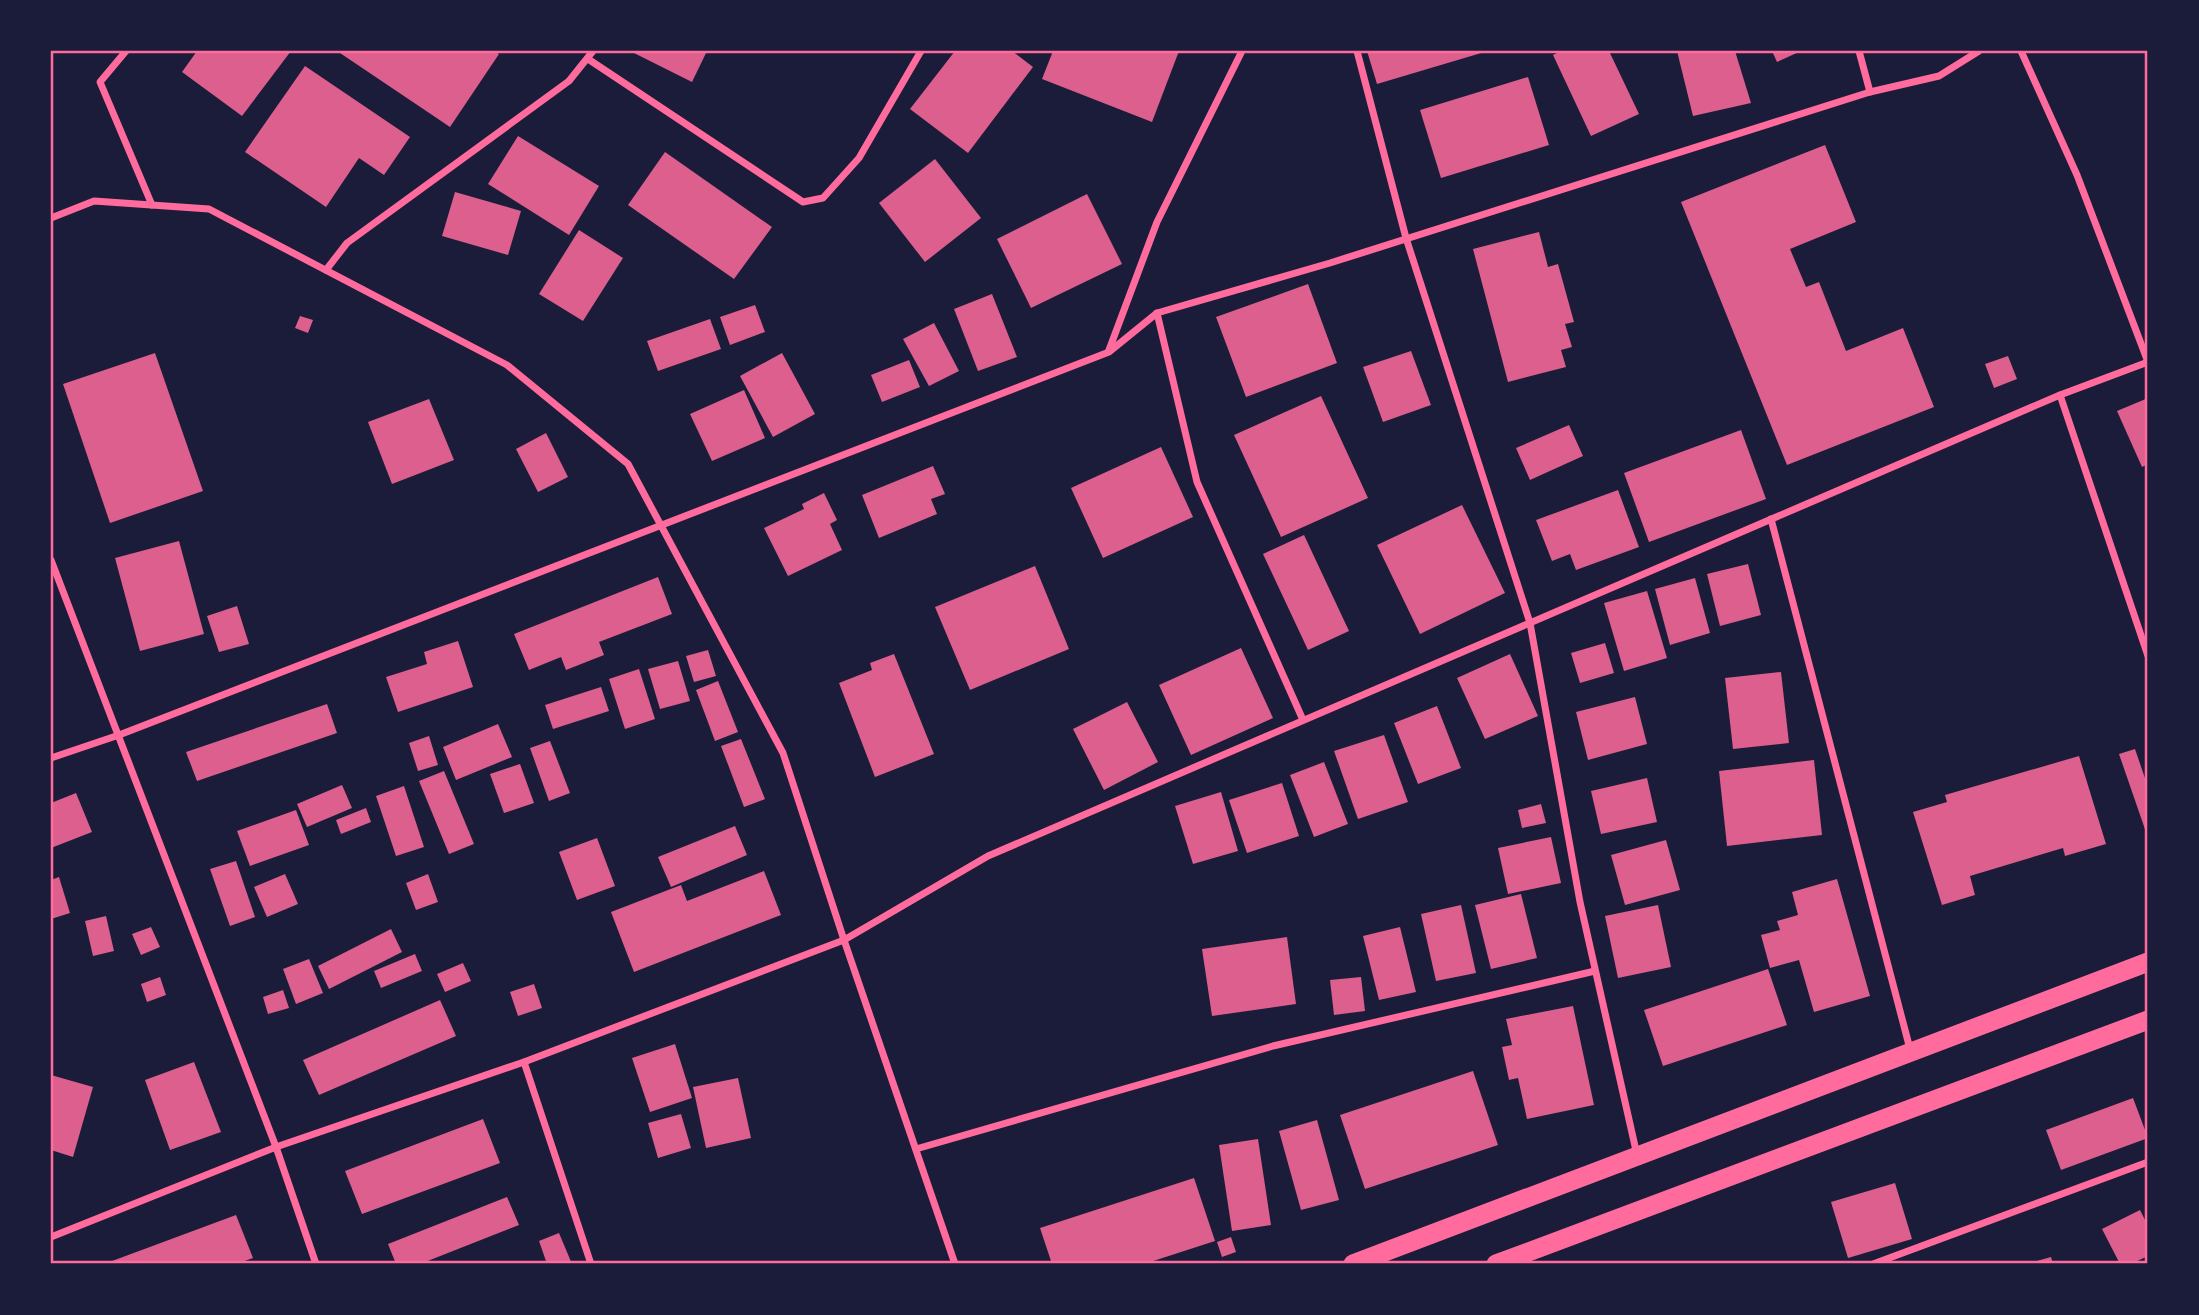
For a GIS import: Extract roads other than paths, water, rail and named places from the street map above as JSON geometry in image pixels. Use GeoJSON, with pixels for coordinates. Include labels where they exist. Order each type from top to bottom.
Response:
{"type":"FeatureCollection","features":[{"type":"Feature","properties":{"kind":"highway"},"geometry":{"type":"LineString","coordinates":[[1353,1264],[2148,962]]}},
{"type":"Feature","properties":{"kind":"highway"},"geometry":{"type":"LineString","coordinates":[[1500,1264],[2148,1020]]}},
{"type":"Feature","properties":{"kind":"street"},"geometry":{"type":"LineString","coordinates":[[126,51],[100,82],[152,205]]}},
{"type":"Feature","properties":{"kind":"street"},"geometry":{"type":"LineString","coordinates":[[326,270],[347,243],[541,105],[569,81],[593,51]]}},
{"type":"Feature","properties":{"kind":"street"},"geometry":{"type":"LineString","coordinates":[[589,59],[803,202],[823,198],[859,158],[921,51]]}},
{"type":"Feature","properties":{"kind":"street"},"geometry":{"type":"LineString","coordinates":[[1109,352],[1157,222],[1242,51]]}},
{"type":"Feature","properties":{"kind":"street"},"geometry":{"type":"LineString","coordinates":[[1357,51],[1406,238],[1530,623],[1580,902],[1637,1156]]}},
{"type":"Feature","properties":{"kind":"street"},"geometry":{"type":"LineString","coordinates":[[1859,51],[1870,92]]}},
{"type":"Feature","properties":{"kind":"street"},"geometry":{"type":"LineString","coordinates":[[51,758],[119,735],[1109,352],[1157,313],[1330,263],[1870,92],[1939,76],[1979,51]]}},
{"type":"Feature","properties":{"kind":"street"},"geometry":{"type":"LineString","coordinates":[[51,1237],[276,1147],[524,1062],[844,940],[988,856],[2060,394],[2148,362],[2077,175],[2021,51]]}},
{"type":"Feature","properties":{"kind":"street"},"geometry":{"type":"LineString","coordinates":[[51,218],[94,201],[209,209],[508,365],[628,464],[783,753],[844,940],[956,1264]]}},
{"type":"Feature","properties":{"kind":"street"},"geometry":{"type":"LineString","coordinates":[[1157,313],[1197,482],[1303,720]]}},
{"type":"Feature","properties":{"kind":"street"},"geometry":{"type":"LineString","coordinates":[[2060,394],[2148,656]]}},
{"type":"Feature","properties":{"kind":"street"},"geometry":{"type":"LineString","coordinates":[[1771,519],[1911,1053]]}},
{"type":"Feature","properties":{"kind":"street"},"geometry":{"type":"LineString","coordinates":[[51,561],[276,1147],[316,1264]]}},
{"type":"Feature","properties":{"kind":"street"},"geometry":{"type":"LineString","coordinates":[[916,1149],[1273,1046],[1595,971]]}},
{"type":"Feature","properties":{"kind":"street"},"geometry":{"type":"LineString","coordinates":[[524,1062],[591,1264]]}},
{"type":"Feature","properties":{"kind":"street"},"geometry":{"type":"LineString","coordinates":[[1873,1264],[2148,1162]]}}]}
